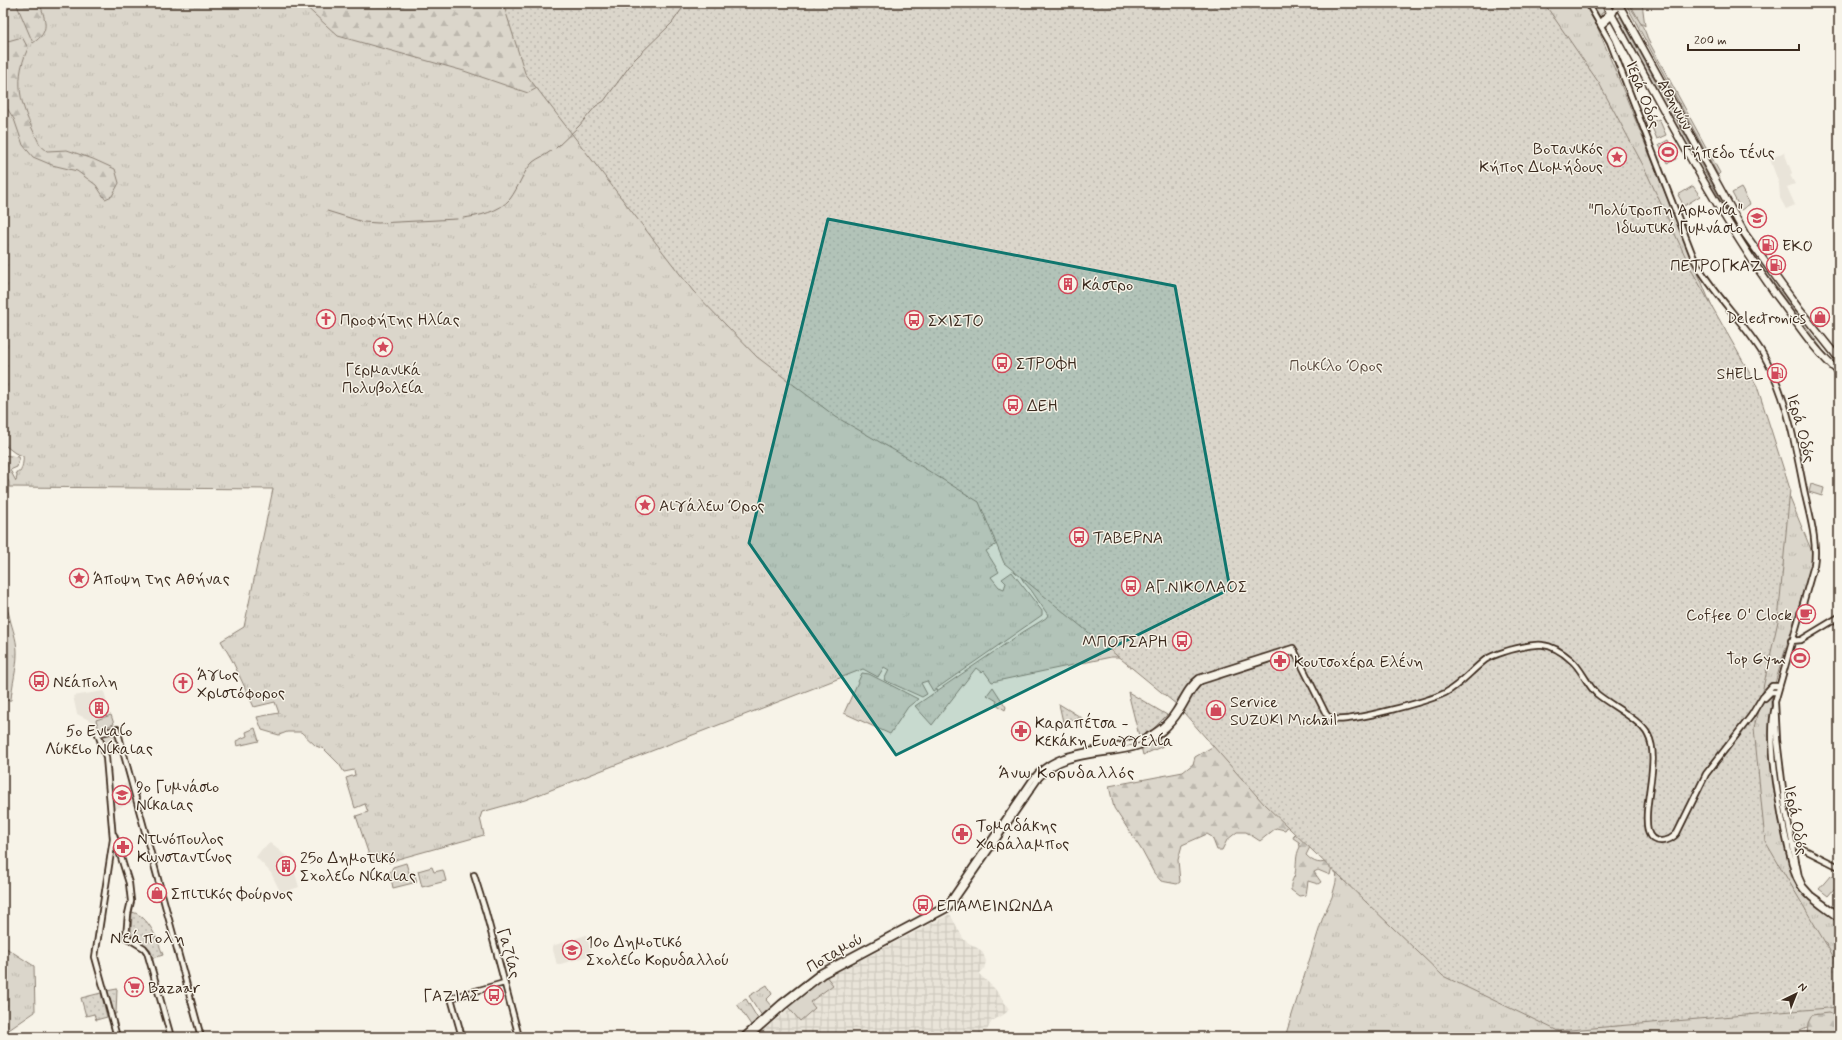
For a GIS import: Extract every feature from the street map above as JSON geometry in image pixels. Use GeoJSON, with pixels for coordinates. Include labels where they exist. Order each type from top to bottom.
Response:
{"type":"FeatureCollection","features":[{"type":"Feature","properties":{"kind":"highway","name":"Αθηνών"},"geometry":{"type":"LineString","coordinates":[[1605,3],[1734,234],[1805,334],[1820,353],[1839,372]]}},
{"type":"Feature","properties":{"kind":"highway","name":"Αθηνών"},"geometry":{"type":"LineString","coordinates":[[1618,3],[1745,234],[1799,310],[1839,359]]}},
{"type":"Feature","properties":{"kind":"street","name":"Ιερά Οδός"},"geometry":{"type":"LineString","coordinates":[[1588,3],[1616,56],[1695,261],[1708,281],[1763,354],[1784,404],[1807,505],[1815,553],[1814,565],[1791,641],[1777,692],[1773,713],[1773,740],[1776,777],[1794,872],[1798,883],[1809,897],[1839,920]]}},
{"type":"Feature","properties":{"kind":"street"},"geometry":{"type":"LineString","coordinates":[[1600,24],[1611,14],[1618,3]]}},
{"type":"Feature","properties":{"kind":"street"},"geometry":{"type":"LineString","coordinates":[[1791,641],[1796,642],[1839,617]]}},
{"type":"Feature","properties":{"kind":"street"},"geometry":{"type":"LineString","coordinates":[[1794,634],[1800,637],[1806,636]]}},
{"type":"Feature","properties":{"kind":"street"},"geometry":{"type":"LineString","coordinates":[[948,907],[1032,780],[1043,768],[1061,758],[1138,742],[1166,723],[1192,684],[1199,678],[1294,650],[1326,714],[1333,719],[1338,719],[1415,704],[1444,693],[1456,686],[1485,660],[1497,654],[1533,644],[1544,644],[1555,649],[1576,666],[1597,694],[1643,728],[1649,736],[1652,747],[1652,763],[1648,832],[1653,838],[1660,841],[1671,839],[1677,833],[1706,774],[1756,708],[1771,692],[1777,692]]}},
{"type":"Feature","properties":{"kind":"street"},"geometry":{"type":"LineString","coordinates":[[1756,708],[1768,689],[1775,685],[1779,686]]}},
{"type":"Feature","properties":{"kind":"street"},"geometry":{"type":"LineString","coordinates":[[1765,698],[1770,697],[1775,704]]}},
{"type":"Feature","properties":{"kind":"street","name":"Ιερά Οδός"},"geometry":{"type":"LineString","coordinates":[[1775,704],[1780,769],[1797,871],[1803,886],[1811,895],[1839,915]]}},
{"type":"Feature","properties":{"kind":"street"},"geometry":{"type":"LineString","coordinates":[[116,1037],[95,957],[113,849],[113,831],[106,757],[98,734],[117,729],[201,1037]]}},
{"type":"Feature","properties":{"kind":"street"},"geometry":{"type":"LineString","coordinates":[[113,831],[129,883],[131,901],[126,937],[144,948],[147,952],[171,1037]]}},
{"type":"Feature","properties":{"kind":"street"},"geometry":{"type":"LineString","coordinates":[[1792,843],[1839,867]]}},
{"type":"Feature","properties":{"kind":"street","name":"Γαζίας"},"geometry":{"type":"LineString","coordinates":[[474,875],[486,912],[519,1037]]}},
{"type":"Feature","properties":{"kind":"street","name":"Ποταμού"},"geometry":{"type":"LineString","coordinates":[[743,1037],[781,1003],[821,972],[948,907]]}},
{"type":"Feature","properties":{"kind":"street","name":"Ποταμού"},"geometry":{"type":"LineString","coordinates":[[749,1037],[783,1007],[823,976],[948,907]]}},
{"type":"Feature","properties":{"kind":"street"},"geometry":{"type":"LineString","coordinates":[[462,1037],[451,998],[504,983]]}},
{"type":"Feature","properties":{"kind":"highlighted area"},"geometry":{"type":"Polygon","coordinates":[[[828,219],[1175,286],[1230,589],[896,755],[749,543],[828,219]]]}},
{"type":"Feature","properties":{"kind":"shaded area"},"geometry":{"type":"Polygon","coordinates":[[[1784,152],[1792,173],[1790,175],[1795,184],[1787,187],[1795,205],[1786,209],[1780,198],[1779,184],[1770,159],[1784,152]]]}},
{"type":"Feature","properties":{"kind":"shaded area","name":"\"Πολύτροπη Αρμονία\" Ιδιωτικό Γυμνάσιο"},"geometry":{"type":"Polygon","coordinates":[[[1756,207],[1766,210],[1760,216],[1763,221],[1757,225],[1751,223],[1756,207]]]}},
{"type":"Feature","properties":{"kind":"shaded area"},"geometry":{"type":"Polygon","coordinates":[[[104,691],[113,727],[98,731],[91,721],[77,714],[73,696],[104,691]]]}},
{"type":"Feature","properties":{"kind":"shaded area","name":"9ο Γυμνάσιο Νίκαιας"},"geometry":{"type":"Polygon","coordinates":[[[128,783],[133,803],[114,809],[112,788],[128,783]]]}},
{"type":"Feature","properties":{"kind":"shaded area"},"geometry":{"type":"Polygon","coordinates":[[[270,843],[291,860],[299,887],[281,893],[271,873],[256,857],[262,849],[270,843]]]}},
{"type":"Feature","properties":{"kind":"shaded area"},"geometry":{"type":"Polygon","coordinates":[[[950,914],[964,940],[982,951],[986,961],[984,969],[979,974],[995,989],[1009,1009],[1006,1013],[992,1021],[983,1037],[755,1037],[828,977],[950,914]]]}},
{"type":"Feature","properties":{"kind":"shaded area","name":"10ο Δημοτικό Σχολείο Κορυδαλλού"},"geometry":{"type":"Polygon","coordinates":[[[586,935],[592,955],[557,965],[552,946],[586,935]]]}},
{"type":"Feature","properties":{"kind":"green space"},"geometry":{"type":"Polygon","coordinates":[[[3,3],[1600,3],[1604,11],[1595,21],[1814,557],[1771,700],[1771,741],[1793,872],[1839,922],[1839,1015],[1785,1037],[1285,1037],[1323,917],[1332,897],[1336,882],[1342,803],[1131,657],[1111,657],[992,682],[984,671],[982,673],[976,668],[932,725],[915,706],[1023,632],[1046,618],[1048,615],[1024,582],[1000,542],[986,551],[999,572],[991,577],[999,587],[1004,589],[1006,583],[1002,579],[1012,572],[1042,611],[1042,615],[933,691],[927,681],[921,683],[927,694],[922,697],[884,680],[889,670],[884,667],[878,677],[863,669],[525,800],[482,812],[480,818],[484,835],[398,859],[389,863],[387,857],[371,861],[356,816],[368,812],[365,804],[355,808],[346,778],[355,775],[354,770],[344,772],[339,764],[324,749],[316,746],[301,732],[287,732],[279,735],[262,730],[257,717],[279,713],[275,702],[254,707],[232,660],[221,641],[244,627],[273,489],[9,487],[9,482],[3,473],[3,455],[18,457],[19,459],[17,467],[10,470],[16,481],[16,472],[21,471],[23,456],[15,453],[3,444],[3,3]]]}},
{"type":"Feature","properties":{"kind":"green space"},"geometry":{"type":"Polygon","coordinates":[[[16,3],[40,3],[45,25],[39,39],[33,43],[16,3]]]}},
{"type":"Feature","properties":{"kind":"green space"},"geometry":{"type":"Polygon","coordinates":[[[302,3],[534,3],[570,70],[528,93],[464,71],[338,36],[302,3]]]}},
{"type":"Feature","properties":{"kind":"green space","name":"Ποικίλο Όρος"},"geometry":{"type":"Polygon","coordinates":[[[503,3],[1544,3],[1599,83],[1643,165],[1693,273],[1757,386],[1790,489],[1778,621],[1754,728],[1765,841],[1839,966],[1839,1007],[1558,1031],[1443,976],[1264,804],[1177,705],[1004,563],[979,502],[906,457],[836,417],[757,357],[693,291],[525,73],[503,3]]]}},
{"type":"Feature","properties":{"kind":"green space"},"geometry":{"type":"Polygon","coordinates":[[[1642,3],[1645,26],[1641,23],[1630,4],[1642,3]]]}},
{"type":"Feature","properties":{"kind":"green space"},"geometry":{"type":"Polygon","coordinates":[[[1629,5],[1643,26],[1648,40],[1720,173],[1718,175],[1627,6],[1629,5]]]}},
{"type":"Feature","properties":{"kind":"green space"},"geometry":{"type":"Polygon","coordinates":[[[1621,16],[1738,232],[1705,177],[1618,18],[1621,16]]]}},
{"type":"Feature","properties":{"kind":"green space"},"geometry":{"type":"Polygon","coordinates":[[[22,37],[28,48],[20,74],[21,98],[24,109],[40,145],[47,151],[67,150],[93,159],[115,169],[119,183],[112,196],[105,199],[96,185],[77,171],[52,165],[33,157],[23,145],[14,119],[3,102],[3,38],[8,41],[22,37]]]}},
{"type":"Feature","properties":{"kind":"green space","name":"Γήπεδο τένις"},"geometry":{"type":"Polygon","coordinates":[[[1659,119],[1666,135],[1657,139],[1650,123],[1659,119]]]}},
{"type":"Feature","properties":{"kind":"green space","name":"Γήπεδο τένις"},"geometry":{"type":"Polygon","coordinates":[[[1668,140],[1677,159],[1668,163],[1659,145],[1668,140]]]}},
{"type":"Feature","properties":{"kind":"green space"},"geometry":{"type":"Polygon","coordinates":[[[1693,186],[1700,196],[1684,206],[1678,195],[1693,186]]]}},
{"type":"Feature","properties":{"kind":"green space"},"geometry":{"type":"Polygon","coordinates":[[[1741,188],[1750,204],[1741,210],[1732,193],[1741,188]]]}},
{"type":"Feature","properties":{"kind":"green space"},"geometry":{"type":"Polygon","coordinates":[[[1746,246],[1823,350],[1839,366],[1839,369],[1806,333],[1744,247],[1746,246]]]}},
{"type":"Feature","properties":{"kind":"green space"},"geometry":{"type":"Polygon","coordinates":[[[1811,484],[1824,488],[1822,496],[1809,492],[1811,484]]]}},
{"type":"Feature","properties":{"kind":"green space"},"geometry":{"type":"Polygon","coordinates":[[[3,603],[9,614],[17,653],[11,700],[3,701],[3,603]]]}},
{"type":"Feature","properties":{"kind":"green space"},"geometry":{"type":"Polygon","coordinates":[[[862,673],[869,674],[918,699],[908,707],[890,734],[844,713],[862,673]]]}},
{"type":"Feature","properties":{"kind":"green space"},"geometry":{"type":"Polygon","coordinates":[[[993,687],[1006,707],[1005,710],[996,704],[997,701],[987,695],[993,687]]]}},
{"type":"Feature","properties":{"kind":"green space"},"geometry":{"type":"Polygon","coordinates":[[[1128,692],[1167,715],[1151,731],[1139,736],[1128,692]]]}},
{"type":"Feature","properties":{"kind":"green space"},"geometry":{"type":"Polygon","coordinates":[[[1059,704],[1082,718],[1063,722],[1059,704]]]}},
{"type":"Feature","properties":{"kind":"green space"},"geometry":{"type":"Polygon","coordinates":[[[111,715],[114,724],[99,729],[96,720],[111,715]]]}},
{"type":"Feature","properties":{"kind":"green space"},"geometry":{"type":"Polygon","coordinates":[[[1248,721],[1259,735],[1255,742],[1259,746],[1272,744],[1281,748],[1296,745],[1298,742],[1298,736],[1302,734],[1307,738],[1307,744],[1303,748],[1314,751],[1316,754],[1313,758],[1304,758],[1301,775],[1305,782],[1311,780],[1312,770],[1318,770],[1322,775],[1326,788],[1321,796],[1324,813],[1320,815],[1320,823],[1336,826],[1333,854],[1327,855],[1315,845],[1311,845],[1306,855],[1312,860],[1320,863],[1330,860],[1333,862],[1330,875],[1318,870],[1314,872],[1321,882],[1318,884],[1308,881],[1306,895],[1299,896],[1291,890],[1291,883],[1295,874],[1298,850],[1300,847],[1299,842],[1293,838],[1296,831],[1299,834],[1309,834],[1310,822],[1316,812],[1308,805],[1301,786],[1290,784],[1285,780],[1276,792],[1286,800],[1282,813],[1289,815],[1291,808],[1297,805],[1300,814],[1305,813],[1304,817],[1293,819],[1285,830],[1276,828],[1260,841],[1246,832],[1237,832],[1227,840],[1222,850],[1217,850],[1212,837],[1207,834],[1182,845],[1178,860],[1180,882],[1177,884],[1161,881],[1154,873],[1141,849],[1114,808],[1109,786],[1183,772],[1193,764],[1195,757],[1219,743],[1225,747],[1227,744],[1233,743],[1243,729],[1245,722],[1248,721]]]}},
{"type":"Feature","properties":{"kind":"green space"},"geometry":{"type":"Polygon","coordinates":[[[255,728],[259,741],[237,746],[236,741],[247,736],[246,732],[255,728]]]}},
{"type":"Feature","properties":{"kind":"green space"},"geometry":{"type":"Polygon","coordinates":[[[116,731],[121,752],[109,754],[101,733],[116,731]]]}},
{"type":"Feature","properties":{"kind":"green space"},"geometry":{"type":"Polygon","coordinates":[[[1158,738],[1163,746],[1143,755],[1141,747],[1158,738]]]}},
{"type":"Feature","properties":{"kind":"green space"},"geometry":{"type":"Polygon","coordinates":[[[406,863],[409,873],[414,872],[417,882],[393,888],[390,873],[393,867],[406,863]]]}},
{"type":"Feature","properties":{"kind":"green space"},"geometry":{"type":"Polygon","coordinates":[[[432,867],[434,872],[443,870],[446,881],[422,887],[418,871],[432,867]]]}},
{"type":"Feature","properties":{"kind":"green space"},"geometry":{"type":"Polygon","coordinates":[[[1831,875],[1839,883],[1828,896],[1819,889],[1831,875]]]}},
{"type":"Feature","properties":{"kind":"green space"},"geometry":{"type":"Polygon","coordinates":[[[132,912],[138,914],[148,923],[155,935],[163,955],[153,958],[150,949],[131,935],[132,912]]]}},
{"type":"Feature","properties":{"kind":"green space"},"geometry":{"type":"Polygon","coordinates":[[[3,946],[34,966],[35,1012],[3,1034],[3,946]]]}},
{"type":"Feature","properties":{"kind":"green space"},"geometry":{"type":"Polygon","coordinates":[[[825,975],[833,985],[810,1002],[815,1008],[800,1021],[787,1006],[825,975]]]}},
{"type":"Feature","properties":{"kind":"green space"},"geometry":{"type":"Polygon","coordinates":[[[767,985],[772,994],[766,1000],[772,1007],[762,1016],[749,996],[767,985]]]}},
{"type":"Feature","properties":{"kind":"green space"},"geometry":{"type":"Polygon","coordinates":[[[117,989],[116,1014],[113,1014],[106,991],[117,989]]]}},
{"type":"Feature","properties":{"kind":"green space"},"geometry":{"type":"Polygon","coordinates":[[[101,993],[107,1017],[96,1020],[94,1014],[86,1016],[81,998],[101,993]]]}},
{"type":"Feature","properties":{"kind":"green space"},"geometry":{"type":"Polygon","coordinates":[[[746,999],[758,1019],[751,1025],[737,1004],[746,999]]]}},
{"type":"Feature","properties":{"kind":"green space"},"geometry":{"type":"Polygon","coordinates":[[[1828,1013],[1839,1016],[1839,1036],[1807,1037],[1808,1023],[1812,1015],[1828,1013]]]}},
{"type":"Feature","properties":{"kind":"waterway"},"geometry":{"type":"LineString","coordinates":[[556,148],[579,126],[596,106],[604,101],[634,60],[672,23],[686,3]]}},
{"type":"Feature","properties":{"kind":"waterway"},"geometry":{"type":"LineString","coordinates":[[463,218],[488,213],[500,207],[510,199],[529,166],[551,151]]}},
{"type":"Feature","properties":{"kind":"waterway"},"geometry":{"type":"LineString","coordinates":[[327,211],[363,222],[378,223],[457,219]]}},
{"type":"Feature","properties":{"kind":"place","name":"Γήπεδο τένις"},"geometry":{"type":"Point","coordinates":[1668,152]}},
{"type":"Feature","properties":{"kind":"place","name":"Βοτανικός Κήπος Διομήδους"},"geometry":{"type":"Point","coordinates":[1617,157]}},
{"type":"Feature","properties":{"kind":"place","name":"\"Πολύτροπη Αρμονία\" Ιδιωτικό Γυμνάσιο"},"geometry":{"type":"Point","coordinates":[1757,218]}},
{"type":"Feature","properties":{"kind":"place","name":"EKO"},"geometry":{"type":"Point","coordinates":[1768,245]}},
{"type":"Feature","properties":{"kind":"place","name":"ΠΕΤΡΟΓΚΑΖ"},"geometry":{"type":"Point","coordinates":[1776,265]}},
{"type":"Feature","properties":{"kind":"place","name":"Κάστρο"},"geometry":{"type":"Point","coordinates":[1068,284]}},
{"type":"Feature","properties":{"kind":"place","name":"Delectronics"},"geometry":{"type":"Point","coordinates":[1820,317]}},
{"type":"Feature","properties":{"kind":"place","name":"Προφήτης Ηλίας"},"geometry":{"type":"Point","coordinates":[326,319]}},
{"type":"Feature","properties":{"kind":"place","name":"ΣΧΙΣΤΟ"},"geometry":{"type":"Point","coordinates":[914,320]}},
{"type":"Feature","properties":{"kind":"place","name":"Γερμανικά Πολυβολεία"},"geometry":{"type":"Point","coordinates":[383,347]}},
{"type":"Feature","properties":{"kind":"place","name":"ΣΤΡΟΦΗ"},"geometry":{"type":"Point","coordinates":[1002,363]}},
{"type":"Feature","properties":{"kind":"place","name":"SHELL"},"geometry":{"type":"Point","coordinates":[1777,373]}},
{"type":"Feature","properties":{"kind":"place","name":"ΔΕΗ"},"geometry":{"type":"Point","coordinates":[1013,405]}},
{"type":"Feature","properties":{"kind":"place","name":"Αιγάλεω Όρος"},"geometry":{"type":"Point","coordinates":[645,505]}},
{"type":"Feature","properties":{"kind":"place","name":"ΤΑΒΕΡΝΑ"},"geometry":{"type":"Point","coordinates":[1079,537]}},
{"type":"Feature","properties":{"kind":"place","name":"Άποψη της Αθήνας"},"geometry":{"type":"Point","coordinates":[79,578]}},
{"type":"Feature","properties":{"kind":"place","name":"ΑΓ.ΝΙΚΟΛΑΟΣ"},"geometry":{"type":"Point","coordinates":[1131,586]}},
{"type":"Feature","properties":{"kind":"place","name":"Coffee O' Clock"},"geometry":{"type":"Point","coordinates":[1806,614]}},
{"type":"Feature","properties":{"kind":"place","name":"ΜΠΟΤΣΑΡΗ"},"geometry":{"type":"Point","coordinates":[1182,641]}},
{"type":"Feature","properties":{"kind":"place","name":"Top Gym"},"geometry":{"type":"Point","coordinates":[1800,658]}},
{"type":"Feature","properties":{"kind":"place","name":"Κουτσοχέρα Ελένη"},"geometry":{"type":"Point","coordinates":[1280,661]}},
{"type":"Feature","properties":{"kind":"place","name":"Νεάπολη"},"geometry":{"type":"Point","coordinates":[39,681]}},
{"type":"Feature","properties":{"kind":"place","name":"Άγιος Χριστόφορος"},"geometry":{"type":"Point","coordinates":[183,683]}},
{"type":"Feature","properties":{"kind":"place","name":"5ο Ενιαίο Λύκειο Νίκαιας"},"geometry":{"type":"Point","coordinates":[99,708]}},
{"type":"Feature","properties":{"kind":"place","name":"Service SUZUKI Michail"},"geometry":{"type":"Point","coordinates":[1216,710]}},
{"type":"Feature","properties":{"kind":"place","name":"Καραπέτσα - Κεκάκη Ευαγγελία"},"geometry":{"type":"Point","coordinates":[1021,731]}},
{"type":"Feature","properties":{"kind":"place","name":"9ο Γυμνάσιο Νίκαιας"},"geometry":{"type":"Point","coordinates":[122,795]}},
{"type":"Feature","properties":{"kind":"place","name":"Τομαδάκης Χαράλαμπος"},"geometry":{"type":"Point","coordinates":[962,834]}},
{"type":"Feature","properties":{"kind":"place","name":"Ντινόπουλος Κωνσταντίνος"},"geometry":{"type":"Point","coordinates":[123,847]}},
{"type":"Feature","properties":{"kind":"place","name":"25o Δημοτικό Σχολείο Νίκαιας"},"geometry":{"type":"Point","coordinates":[286,866]}},
{"type":"Feature","properties":{"kind":"place","name":"Σπιτικός Φούρνος"},"geometry":{"type":"Point","coordinates":[157,893]}},
{"type":"Feature","properties":{"kind":"place","name":"ΕΠΑΜΕΙΝΩΝΔΑ"},"geometry":{"type":"Point","coordinates":[923,905]}},
{"type":"Feature","properties":{"kind":"place","name":"10ο Δημοτικό Σχολείο Κορυδαλλού"},"geometry":{"type":"Point","coordinates":[572,950]}},
{"type":"Feature","properties":{"kind":"place","name":"Bazaar"},"geometry":{"type":"Point","coordinates":[134,987]}},
{"type":"Feature","properties":{"kind":"place","name":"ΓΑΖΙΑΣ"},"geometry":{"type":"Point","coordinates":[494,995]}},
{"type":"Feature","properties":{"kind":"district","name":"Άνω Κορυδαλλός"},"geometry":{"type":"Point","coordinates":[1067,772]}},
{"type":"Feature","properties":{"kind":"district","name":"Νεάπολη"},"geometry":{"type":"Point","coordinates":[148,937]}}]}
